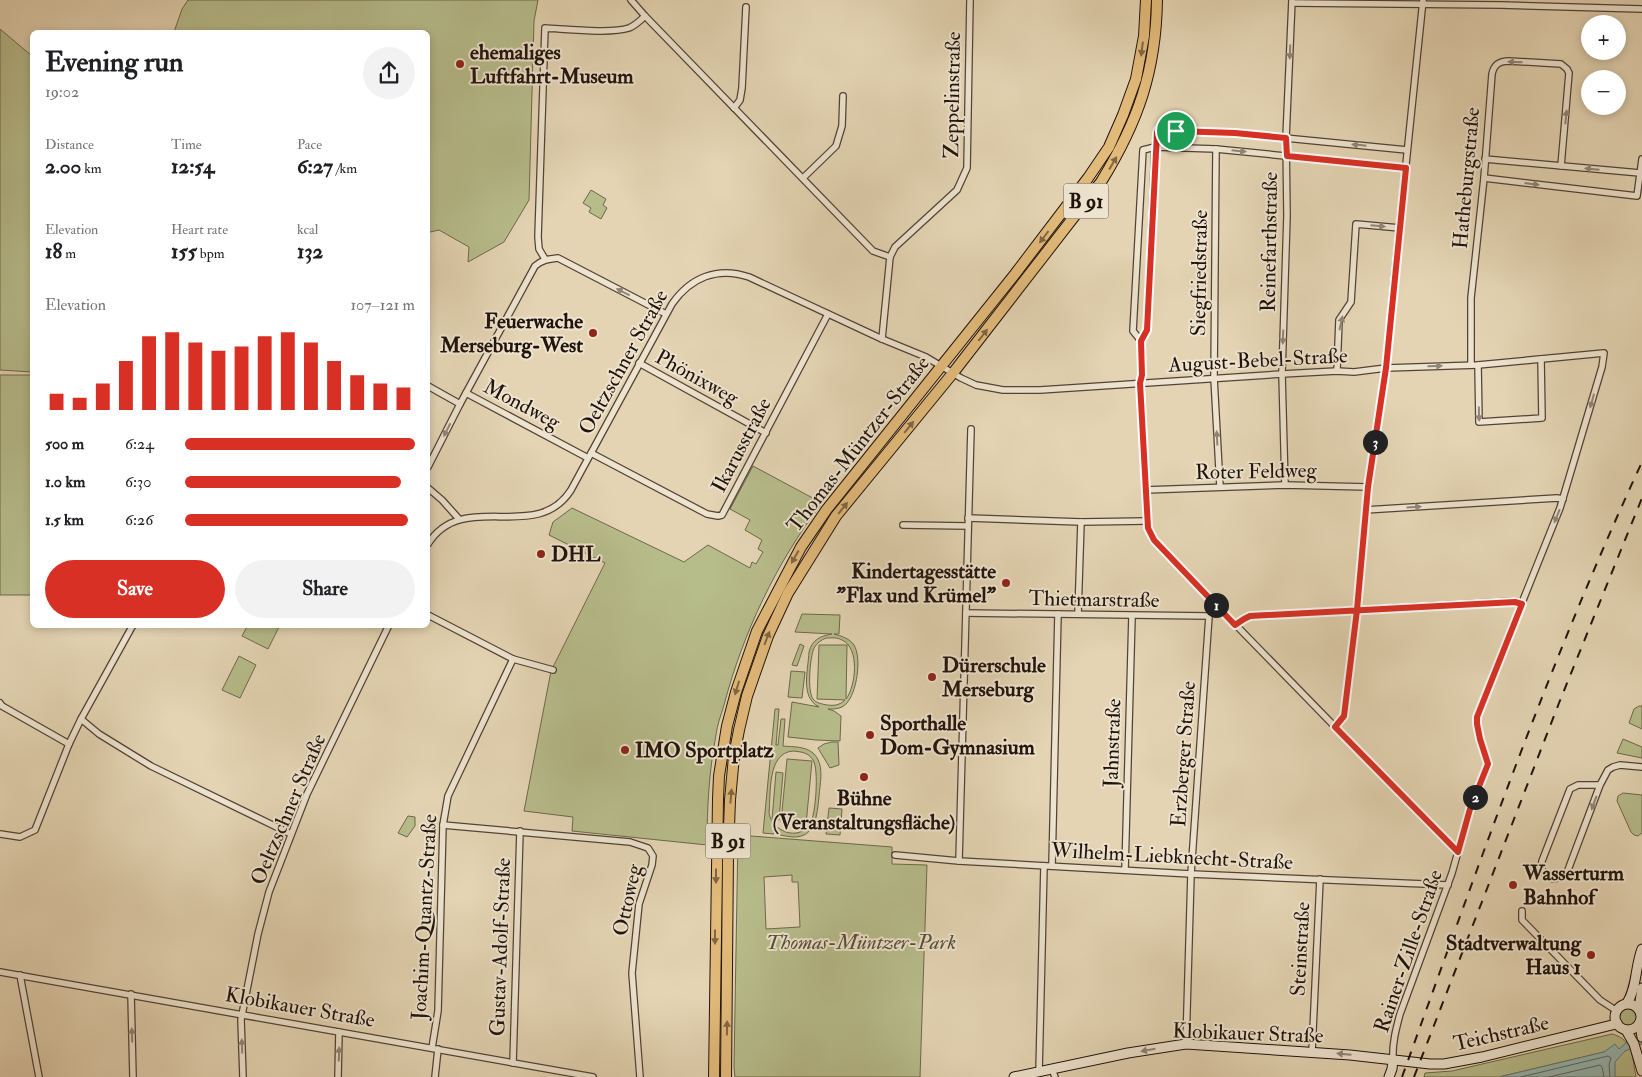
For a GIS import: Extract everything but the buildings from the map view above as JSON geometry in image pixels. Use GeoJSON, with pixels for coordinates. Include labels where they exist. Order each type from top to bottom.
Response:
{"type":"FeatureCollection","features":[{"type":"Feature","properties":{"kind":"main road","name":"Thomas-Müntzer-Straße"},"geometry":{"type":"LineString","coordinates":[[714,1077],[716,854],[719,776],[727,726],[736,692],[757,631],[800,548],[827,509],[1016,274],[1088,178],[1108,147],[1123,115],[1136,79],[1143,44],[1146,0]]}},
{"type":"Feature","properties":{"kind":"main road","name":"Thomas-Müntzer-Straße"},"geometry":{"type":"LineString","coordinates":[[726,1077],[728,855],[734,756],[747,696],[768,636],[788,593],[836,516],[953,374],[1101,182],[1118,154],[1137,113],[1147,84],[1156,32],[1157,0]]}},
{"type":"Feature","properties":{"kind":"street"},"geometry":{"type":"LineString","coordinates":[[631,0],[644,16],[873,251],[890,258],[882,339]]}},
{"type":"Feature","properties":{"kind":"street","name":"Zeppelinstraße"},"geometry":{"type":"LineString","coordinates":[[890,258],[895,247],[956,190],[967,168],[970,0]]}},
{"type":"Feature","properties":{"kind":"street"},"geometry":{"type":"LineString","coordinates":[[1292,2],[1562,3],[1642,9]]}},
{"type":"Feature","properties":{"kind":"street","name":"Reinefarthstraße"},"geometry":{"type":"LineString","coordinates":[[1285,485],[1282,374],[1287,216],[1286,138],[1292,2]]}},
{"type":"Feature","properties":{"kind":"street"},"geometry":{"type":"LineString","coordinates":[[1335,727],[1344,716],[1357,610],[1365,510],[1386,368],[1423,2]]}},
{"type":"Feature","properties":{"kind":"street"},"geometry":{"type":"LineString","coordinates":[[734,108],[740,100],[742,88],[746,7]]}},
{"type":"Feature","properties":{"kind":"street"},"geometry":{"type":"LineString","coordinates":[[546,259],[540,250],[538,237],[545,28],[597,30],[627,28],[636,24],[644,16]]}},
{"type":"Feature","properties":{"kind":"street","name":"Hatheburgstraße"},"geometry":{"type":"LineString","coordinates":[[1471,365],[1471,298],[1494,68],[1503,61],[1561,64],[1564,65],[1569,73],[1561,166]]}},
{"type":"Feature","properties":{"kind":"street"},"geometry":{"type":"LineString","coordinates":[[803,178],[836,146],[842,126],[843,96]]}},
{"type":"Feature","properties":{"kind":"street"},"geometry":{"type":"LineString","coordinates":[[1408,150],[1235,133],[1158,130],[1155,148],[1147,330],[1141,341],[1142,375],[1140,383],[1147,521],[1149,533],[1154,540],[1458,852]]}},
{"type":"Feature","properties":{"kind":"street"},"geometry":{"type":"LineString","coordinates":[[1141,341],[1133,331],[1143,150],[1155,148],[1216,149],[1406,168]]}},
{"type":"Feature","properties":{"kind":"street","name":"Siegfriedstraße"},"geometry":{"type":"LineString","coordinates":[[1216,149],[1214,378],[1220,487]]}},
{"type":"Feature","properties":{"kind":"street"},"geometry":{"type":"LineString","coordinates":[[1485,159],[1640,173]]}},
{"type":"Feature","properties":{"kind":"street"},"geometry":{"type":"LineString","coordinates":[[1484,178],[1637,196],[1642,159]]}},
{"type":"Feature","properties":{"kind":"street"},"geometry":{"type":"LineString","coordinates":[[1336,371],[1339,320],[1351,302],[1356,224],[1400,228]]}},
{"type":"Feature","properties":{"kind":"street"},"geometry":{"type":"LineString","coordinates":[[430,463],[535,266],[546,259],[558,258],[666,314]]}},
{"type":"Feature","properties":{"kind":"street","name":"Oeltzschner Straße"},"geometry":{"type":"LineString","coordinates":[[430,542],[441,529],[459,519],[478,516],[526,516],[547,512],[557,507],[565,499],[590,456],[677,296],[692,283],[714,274],[727,272],[749,277],[882,339],[913,351],[953,374]]}},
{"type":"Feature","properties":{"kind":"street","name":"Ikarusstraße"},"geometry":{"type":"LineString","coordinates":[[590,456],[707,514],[722,515],[828,314]]}},
{"type":"Feature","properties":{"kind":"street","name":"August-Bebel-Straße"},"geometry":{"type":"LineString","coordinates":[[953,374],[976,385],[1003,390],[1040,390],[1282,374],[1354,372],[1386,368],[1478,365],[1604,354],[1602,367],[1563,499]]}},
{"type":"Feature","properties":{"kind":"street"},"geometry":{"type":"LineString","coordinates":[[1478,365],[1479,422],[1542,418],[1541,359]]}},
{"type":"Feature","properties":{"kind":"street","name":"Phönixweg"},"geometry":{"type":"LineString","coordinates":[[639,363],[766,433]]}},
{"type":"Feature","properties":{"kind":"street"},"geometry":{"type":"LineString","coordinates":[[430,387],[460,404]]}},
{"type":"Feature","properties":{"kind":"street","name":"Mondweg"},"geometry":{"type":"LineString","coordinates":[[466,393],[590,456]]}},
{"type":"Feature","properties":{"kind":"street"},"geometry":{"type":"LineString","coordinates":[[959,860],[971,429]]}},
{"type":"Feature","properties":{"kind":"street","name":"Roter Feldweg"},"geometry":{"type":"LineString","coordinates":[[1145,490],[1285,485],[1368,487]]}},
{"type":"Feature","properties":{"kind":"street"},"geometry":{"type":"LineString","coordinates":[[430,490],[459,519]]}},
{"type":"Feature","properties":{"kind":"street"},"geometry":{"type":"LineString","coordinates":[[1235,625],[1250,616],[1515,602],[1522,604],[1563,499],[1365,510]]}},
{"type":"Feature","properties":{"kind":"street"},"geometry":{"type":"LineString","coordinates":[[968,518],[1081,522],[1147,521]]}},
{"type":"Feature","properties":{"kind":"street"},"geometry":{"type":"LineString","coordinates":[[1078,614],[1081,522]]}},
{"type":"Feature","properties":{"kind":"street"},"geometry":{"type":"LineString","coordinates":[[903,525],[968,526]]}},
{"type":"Feature","properties":{"kind":"street","name":"Rainer-Zille-Straße"},"geometry":{"type":"LineString","coordinates":[[1393,1060],[1392,1051],[1400,1014],[1448,885],[1470,809],[1488,764],[1480,739],[1477,717],[1522,604]]}},
{"type":"Feature","properties":{"kind":"street"},"geometry":{"type":"LineString","coordinates":[[1208,616],[1218,607]]}},
{"type":"Feature","properties":{"kind":"street","name":"Thietmarstraße"},"geometry":{"type":"LineString","coordinates":[[966,613],[1208,616]]}},
{"type":"Feature","properties":{"kind":"street"},"geometry":{"type":"LineString","coordinates":[[1052,866],[1058,614]]}},
{"type":"Feature","properties":{"kind":"street"},"geometry":{"type":"LineString","coordinates":[[430,616],[513,658],[553,670]]}},
{"type":"Feature","properties":{"kind":"street","name":"Jahnstraße"},"geometry":{"type":"LineString","coordinates":[[1125,870],[1132,616]]}},
{"type":"Feature","properties":{"kind":"street","name":"Erzberger Straße"},"geometry":{"type":"LineString","coordinates":[[1186,1044],[1191,874],[1208,616]]}},
{"type":"Feature","properties":{"kind":"street"},"geometry":{"type":"LineString","coordinates":[[0,834],[20,837],[35,830],[69,744],[130,628]]}},
{"type":"Feature","properties":{"kind":"street","name":"Oeltzschner Straße"},"geometry":{"type":"LineString","coordinates":[[243,1077],[241,1020],[258,934],[270,892],[307,794],[388,628]]}},
{"type":"Feature","properties":{"kind":"street","name":"Joachim-Quantz-Straße"},"geometry":{"type":"LineString","coordinates":[[435,1077],[443,825],[448,796],[513,658]]}},
{"type":"Feature","properties":{"kind":"street"},"geometry":{"type":"LineString","coordinates":[[0,703],[2,706],[69,744]]}},
{"type":"Feature","properties":{"kind":"street"},"geometry":{"type":"LineString","coordinates":[[82,719],[98,734],[151,766],[291,834]]}},
{"type":"Feature","properties":{"kind":"street"},"geometry":{"type":"LineString","coordinates":[[1600,784],[1578,785],[1570,789],[1542,861],[1542,869],[1545,876],[1552,879],[1559,878],[1568,870],[1600,784],[1608,770],[1613,766],[1626,764],[1642,767]]}},
{"type":"Feature","properties":{"kind":"street","name":"Ottoweg"},"geometry":{"type":"LineString","coordinates":[[443,825],[630,842],[648,848],[653,856],[640,904],[632,973],[640,1077]]}},
{"type":"Feature","properties":{"kind":"street","name":"Gustav-Adolf-Straße"},"geometry":{"type":"LineString","coordinates":[[513,1063],[520,831]]}},
{"type":"Feature","properties":{"kind":"street","name":"Wilhelm-Liebknecht-Straße"},"geometry":{"type":"LineString","coordinates":[[895,855],[1191,874],[1448,885]]}},
{"type":"Feature","properties":{"kind":"street"},"geometry":{"type":"LineString","coordinates":[[1039,1072],[1044,866]]}},
{"type":"Feature","properties":{"kind":"street","name":"Steinstraße"},"geometry":{"type":"LineString","coordinates":[[1312,1052],[1320,879]]}},
{"type":"Feature","properties":{"kind":"street"},"geometry":{"type":"LineString","coordinates":[[1522,911],[1522,920],[1600,1000],[1616,1011]]}},
{"type":"Feature","properties":{"kind":"street"},"geometry":{"type":"LineString","coordinates":[[1627,1004],[1632,993],[1642,949]]}},
{"type":"Feature","properties":{"kind":"street","name":"Klobikauer Straße"},"geometry":{"type":"LineString","coordinates":[[0,972],[590,1077]]}},
{"type":"Feature","properties":{"kind":"street"},"geometry":{"type":"LineString","coordinates":[[20,975],[39,1077]]}},
{"type":"Feature","properties":{"kind":"street"},"geometry":{"type":"LineString","coordinates":[[1639,1009],[1642,988]]}},
{"type":"Feature","properties":{"kind":"street"},"geometry":{"type":"LineString","coordinates":[[131,994],[133,1077]]}},
{"type":"Feature","properties":{"kind":"street"},"geometry":{"type":"LineString","coordinates":[[1640,1024],[1634,1029],[1626,1030],[1619,1027],[1616,1023],[1616,1011],[1619,1007],[1634,1004],[1642,1015],[1640,1024],[1642,1037]]}},
{"type":"Feature","properties":{"kind":"street","name":"Teichstraße"},"geometry":{"type":"LineString","coordinates":[[1393,1060],[1430,1064],[1454,1063],[1616,1023]]}},
{"type":"Feature","properties":{"kind":"street"},"geometry":{"type":"LineString","coordinates":[[1626,1030],[1634,1044],[1642,1072]]}},
{"type":"Feature","properties":{"kind":"street"},"geometry":{"type":"LineString","coordinates":[[338,1077],[339,1032]]}},
{"type":"Feature","properties":{"kind":"street","name":"Klobikauer Straße"},"geometry":{"type":"LineString","coordinates":[[1014,1077],[1039,1072],[1054,1073],[1159,1048],[1186,1044],[1350,1054],[1393,1060]]}},
{"type":"Feature","properties":{"kind":"street"},"geometry":{"type":"LineString","coordinates":[[1390,1077],[1393,1060]]}},
{"type":"Feature","properties":{"kind":"green space"},"geometry":{"type":"Polygon","coordinates":[[[188,0],[538,0],[534,21],[529,200],[504,242],[468,262],[469,247],[439,230],[430,232],[430,30],[175,30],[182,9],[188,0]]]}},
{"type":"Feature","properties":{"kind":"green space"},"geometry":{"type":"Polygon","coordinates":[[[0,29],[30,54],[30,372],[0,370],[0,29]]]}},
{"type":"Feature","properties":{"kind":"green space"},"geometry":{"type":"Polygon","coordinates":[[[591,190],[606,199],[603,205],[607,208],[601,219],[589,212],[591,208],[583,203],[591,190]]]}},
{"type":"Feature","properties":{"kind":"green space"},"geometry":{"type":"Polygon","coordinates":[[[0,375],[30,375],[30,595],[0,595],[0,375]]]}},
{"type":"Feature","properties":{"kind":"green space"},"geometry":{"type":"Polygon","coordinates":[[[753,466],[822,503],[805,526],[776,574],[751,625],[732,678],[718,724],[712,762],[707,817],[707,845],[572,831],[573,817],[524,811],[551,671],[605,563],[549,535],[553,522],[572,508],[684,562],[708,545],[750,568],[752,562],[756,564],[763,552],[758,549],[762,540],[745,530],[750,520],[730,509],[753,466]]]}},
{"type":"Feature","properties":{"kind":"green space"},"geometry":{"type":"Polygon","coordinates":[[[802,614],[840,615],[839,634],[834,634],[845,638],[854,645],[858,666],[853,692],[850,699],[842,707],[828,709],[841,716],[840,741],[788,737],[792,702],[819,707],[813,703],[807,690],[809,652],[812,644],[817,639],[832,634],[795,632],[802,614]],[[826,638],[814,648],[810,666],[810,689],[813,699],[819,703],[834,705],[845,700],[817,699],[819,645],[847,645],[846,699],[854,677],[854,659],[848,644],[840,639],[826,638]]]}},
{"type":"Feature","properties":{"kind":"green space"},"geometry":{"type":"Polygon","coordinates":[[[246,628],[278,628],[268,649],[242,636],[246,628]]]}},
{"type":"Feature","properties":{"kind":"green space"},"geometry":{"type":"Polygon","coordinates":[[[800,644],[804,646],[797,666],[792,665],[800,644]]]}},
{"type":"Feature","properties":{"kind":"green space"},"geometry":{"type":"Polygon","coordinates":[[[239,656],[256,665],[240,698],[222,690],[239,656]]]}},
{"type":"Feature","properties":{"kind":"green space"},"geometry":{"type":"Polygon","coordinates":[[[791,671],[805,672],[802,698],[788,697],[791,671]]]}},
{"type":"Feature","properties":{"kind":"green space"},"geometry":{"type":"Polygon","coordinates":[[[1642,706],[1642,729],[1629,723],[1634,709],[1642,706]]]}},
{"type":"Feature","properties":{"kind":"green space"},"geometry":{"type":"Polygon","coordinates":[[[775,709],[779,709],[776,745],[778,745],[781,719],[785,719],[783,746],[806,749],[817,757],[821,774],[818,804],[814,824],[806,834],[793,837],[774,832],[774,834],[763,833],[775,709]],[[793,751],[785,753],[775,766],[772,775],[769,813],[775,825],[786,832],[793,833],[805,829],[812,819],[816,792],[816,772],[811,757],[802,752],[793,751]]]}},
{"type":"Feature","properties":{"kind":"green space"},"geometry":{"type":"Polygon","coordinates":[[[1623,739],[1642,747],[1642,758],[1617,753],[1623,739]]]}},
{"type":"Feature","properties":{"kind":"green space"},"geometry":{"type":"Polygon","coordinates":[[[832,742],[838,742],[839,765],[830,768],[818,748],[832,742]]]}},
{"type":"Feature","properties":{"kind":"green space"},"geometry":{"type":"Polygon","coordinates":[[[787,759],[812,761],[806,825],[781,822],[787,759]]]}},
{"type":"Feature","properties":{"kind":"green space"},"geometry":{"type":"Polygon","coordinates":[[[776,772],[783,773],[779,820],[772,819],[776,772]]]}},
{"type":"Feature","properties":{"kind":"green space"},"geometry":{"type":"Polygon","coordinates":[[[1623,793],[1642,795],[1642,833],[1638,836],[1631,832],[1617,801],[1618,796],[1623,793]]]}},
{"type":"Feature","properties":{"kind":"green space"},"geometry":{"type":"Polygon","coordinates":[[[829,808],[842,809],[840,835],[826,834],[829,808]]]}},
{"type":"Feature","properties":{"kind":"green space"},"geometry":{"type":"Polygon","coordinates":[[[408,816],[415,817],[415,826],[407,837],[398,833],[408,816]]]}},
{"type":"Feature","properties":{"kind":"green space","name":"Thomas-Müntzer-Park"},"geometry":{"type":"Polygon","coordinates":[[[738,835],[892,847],[892,864],[927,865],[920,1077],[735,1077],[738,835]],[[792,875],[764,877],[766,929],[800,927],[798,882],[792,882],[792,875]]]}},
{"type":"Feature","properties":{"kind":"green space"},"geometry":{"type":"Polygon","coordinates":[[[1628,1008],[1636,1013],[1637,1017],[1632,1025],[1628,1026],[1620,1021],[1619,1017],[1624,1009],[1628,1008]]]}},
{"type":"Feature","properties":{"kind":"green space"},"geometry":{"type":"Polygon","coordinates":[[[1612,1034],[1628,1045],[1636,1077],[1615,1077],[1614,1065],[1604,1052],[1499,1077],[1424,1077],[1425,1073],[1452,1071],[1612,1034]]]}},
{"type":"Feature","properties":{"kind":"water"},"geometry":{"type":"Polygon","coordinates":[[[1642,1035],[1642,1044],[1625,1051],[1615,1062],[1615,1077],[1499,1077],[1604,1052],[1615,1044],[1619,1049],[1642,1035]]]}},
{"type":"Feature","properties":{"kind":"railway"},"geometry":{"type":"LineString","coordinates":[[1402,1077],[1486,844],[1545,690],[1608,537],[1642,462]]}},
{"type":"Feature","properties":{"kind":"railway"},"geometry":{"type":"LineString","coordinates":[[1414,1077],[1559,703],[1642,498]]}},
{"type":"Feature","properties":{"kind":"place","name":"ehemaliges Luftfahrt-Museum"},"geometry":{"type":"Point","coordinates":[460,64]}},
{"type":"Feature","properties":{"kind":"place","name":"Feuerwache Merseburg-West"},"geometry":{"type":"Point","coordinates":[593,333]}},
{"type":"Feature","properties":{"kind":"place","name":"DHL"},"geometry":{"type":"Point","coordinates":[541,554]}},
{"type":"Feature","properties":{"kind":"place","name":"Kindertagesstätte \"Flax und Krümel\""},"geometry":{"type":"Point","coordinates":[1006,583]}},
{"type":"Feature","properties":{"kind":"place","name":"Dürerschule Merseburg"},"geometry":{"type":"Point","coordinates":[932,677]}},
{"type":"Feature","properties":{"kind":"place","name":"Sporthalle Dom-Gymnasium"},"geometry":{"type":"Point","coordinates":[870,735]}},
{"type":"Feature","properties":{"kind":"place","name":"IMO Sportplatz"},"geometry":{"type":"Point","coordinates":[625,750]}},
{"type":"Feature","properties":{"kind":"place","name":"Bühne (Veranstaltungsfläche)"},"geometry":{"type":"Point","coordinates":[864,777]}},
{"type":"Feature","properties":{"kind":"place","name":"Wasserturm Bahnhof"},"geometry":{"type":"Point","coordinates":[1513,885]}},
{"type":"Feature","properties":{"kind":"place","name":"Stadtverwaltung Haus 1"},"geometry":{"type":"Point","coordinates":[1591,955]}},
{"type":"Feature","properties":{"kind":"route"},"geometry":{"type":"LineString","coordinates":[[1176,131],[1158,130],[1157,133],[1147,330],[1141,341],[1142,375],[1140,383],[1149,533],[1235,625],[1250,616],[1357,610],[1462,604],[1515,602],[1522,604],[1477,717],[1480,739],[1488,764],[1470,809],[1458,852],[1335,727],[1344,716],[1357,610],[1365,510],[1386,368],[1406,168],[1287,156],[1286,138],[1235,133],[1176,131]]}}]}
